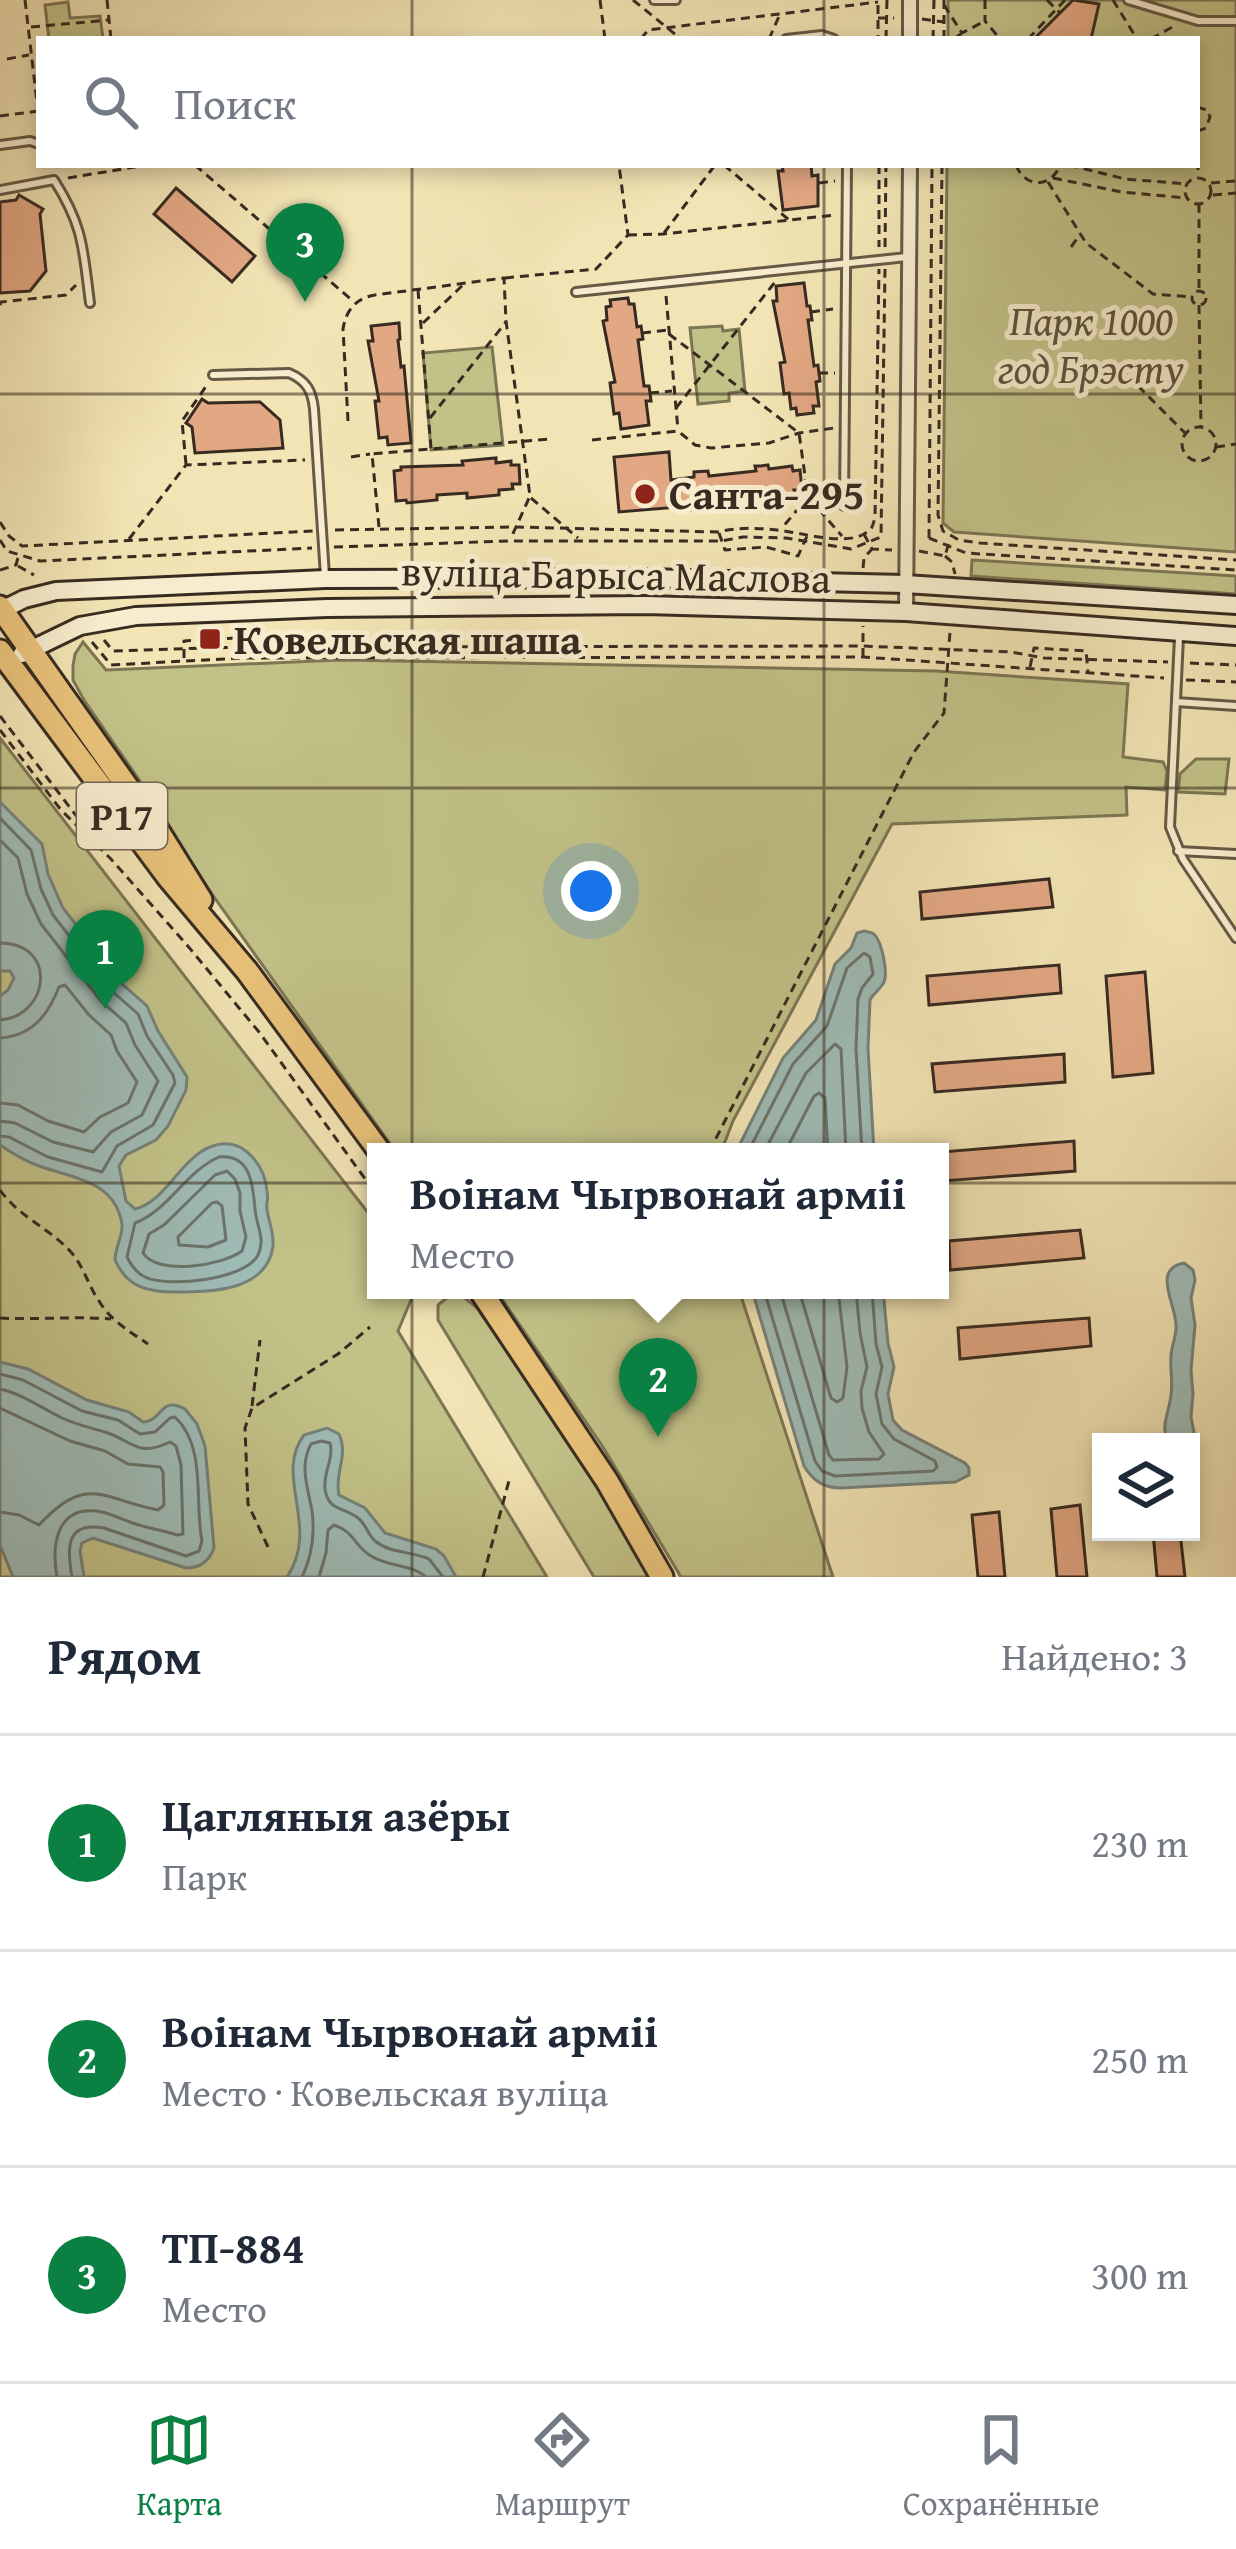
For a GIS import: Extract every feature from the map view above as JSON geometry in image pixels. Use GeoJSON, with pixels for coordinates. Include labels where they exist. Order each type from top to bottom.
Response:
{"type":"FeatureCollection","features":[{"type":"Feature","properties":{"kind":"highway","name":"Р17"},"geometry":{"type":"LineString","coordinates":[[0,609],[155,826],[247,971],[373,1143]]}},
{"type":"Feature","properties":{"kind":"highway","name":"Р17"},"geometry":{"type":"LineString","coordinates":[[2,653],[168,878],[247,971]]}},
{"type":"Feature","properties":{"kind":"highway"},"geometry":{"type":"LineString","coordinates":[[486,1299],[596,1463],[662,1577]]}},
{"type":"Feature","properties":{"kind":"main road","name":"вуліца Барыса Маслова"},"geometry":{"type":"LineString","coordinates":[[0,609],[56,591],[325,579],[643,578],[905,584],[1236,605]]}},
{"type":"Feature","properties":{"kind":"main road","name":"вуліца Барыса Маслова"},"geometry":{"type":"LineString","coordinates":[[2,653],[16,656],[76,627],[90,633],[136,616],[327,608],[645,605],[906,612],[1236,636]]}},
{"type":"Feature","properties":{"kind":"street"},"geometry":{"type":"LineString","coordinates":[[910,0],[910,36]]}},
{"type":"Feature","properties":{"kind":"street"},"geometry":{"type":"LineString","coordinates":[[906,612],[910,168]]}},
{"type":"Feature","properties":{"kind":"lane"},"geometry":{"type":"LineString","coordinates":[[654,0],[676,0]]}},
{"type":"Feature","properties":{"kind":"lane"},"geometry":{"type":"LineString","coordinates":[[1128,0],[1209,23],[1236,20]]}},
{"type":"Feature","properties":{"kind":"lane"},"geometry":{"type":"LineString","coordinates":[[0,145],[36,143]]}},
{"type":"Feature","properties":{"kind":"lane"},"geometry":{"type":"LineString","coordinates":[[52,168],[77,222],[90,303]]}},
{"type":"Feature","properties":{"kind":"lane"},"geometry":{"type":"LineString","coordinates":[[844,506],[848,168]]}},
{"type":"Feature","properties":{"kind":"lane"},"geometry":{"type":"LineString","coordinates":[[0,190],[54,180]]}},
{"type":"Feature","properties":{"kind":"lane"},"geometry":{"type":"LineString","coordinates":[[576,292],[910,256]]}},
{"type":"Feature","properties":{"kind":"lane"},"geometry":{"type":"LineString","coordinates":[[213,376],[289,374],[307,384],[313,397],[325,579]]}},
{"type":"Feature","properties":{"kind":"lane"},"geometry":{"type":"LineString","coordinates":[[1179,632],[1170,827],[1178,851],[1236,938]]}},
{"type":"Feature","properties":{"kind":"lane"},"geometry":{"type":"LineString","coordinates":[[1176,702],[1236,706]]}},
{"type":"Feature","properties":{"kind":"lane"},"geometry":{"type":"LineString","coordinates":[[1178,851],[1236,854]]}},
{"type":"Feature","properties":{"kind":"path"},"geometry":{"type":"LineString","coordinates":[[26,0],[36,87]]}},
{"type":"Feature","properties":{"kind":"path"},"geometry":{"type":"LineString","coordinates":[[107,0],[111,36]]}},
{"type":"Feature","properties":{"kind":"path"},"geometry":{"type":"LineString","coordinates":[[600,0],[605,36]]}},
{"type":"Feature","properties":{"kind":"path"},"geometry":{"type":"LineString","coordinates":[[633,0],[678,36]]}},
{"type":"Feature","properties":{"kind":"path"},"geometry":{"type":"LineString","coordinates":[[886,0],[886,36]]}},
{"type":"Feature","properties":{"kind":"path"},"geometry":{"type":"LineString","coordinates":[[933,36],[934,0]]}},
{"type":"Feature","properties":{"kind":"path"},"geometry":{"type":"LineString","coordinates":[[985,0],[985,21],[998,36]]}},
{"type":"Feature","properties":{"kind":"path"},"geometry":{"type":"LineString","coordinates":[[1047,0],[1058,11]]}},
{"type":"Feature","properties":{"kind":"path"},"geometry":{"type":"LineString","coordinates":[[1031,36],[1065,0]]}},
{"type":"Feature","properties":{"kind":"path"},"geometry":{"type":"LineString","coordinates":[[1113,0],[1135,36]]}},
{"type":"Feature","properties":{"kind":"path"},"geometry":{"type":"LineString","coordinates":[[643,36],[648,30],[878,1],[878,36]]}},
{"type":"Feature","properties":{"kind":"path"},"geometry":{"type":"LineString","coordinates":[[944,2],[964,36],[985,21]]}},
{"type":"Feature","properties":{"kind":"path"},"geometry":{"type":"LineString","coordinates":[[944,2],[944,36]]}},
{"type":"Feature","properties":{"kind":"path"},"geometry":{"type":"LineString","coordinates":[[770,36],[780,14]]}},
{"type":"Feature","properties":{"kind":"path"},"geometry":{"type":"LineString","coordinates":[[1156,36],[1186,18]]}},
{"type":"Feature","properties":{"kind":"path"},"geometry":{"type":"LineString","coordinates":[[29,28],[109,20]]}},
{"type":"Feature","properties":{"kind":"path"},"geometry":{"type":"LineString","coordinates":[[7,58],[32,55]]}},
{"type":"Feature","properties":{"kind":"path"},"geometry":{"type":"LineString","coordinates":[[1200,107],[1210,117],[1200,130]]}},
{"type":"Feature","properties":{"kind":"path"},"geometry":{"type":"LineString","coordinates":[[0,116],[36,111]]}},
{"type":"Feature","properties":{"kind":"path"},"geometry":{"type":"LineString","coordinates":[[54,180],[128,168]]}},
{"type":"Feature","properties":{"kind":"path"},"geometry":{"type":"LineString","coordinates":[[198,168],[356,303]]}},
{"type":"Feature","properties":{"kind":"path"},"geometry":{"type":"LineString","coordinates":[[619,168],[628,235]]}},
{"type":"Feature","properties":{"kind":"path"},"geometry":{"type":"LineString","coordinates":[[663,235],[713,168]]}},
{"type":"Feature","properties":{"kind":"path"},"geometry":{"type":"LineString","coordinates":[[728,168],[790,221]]}},
{"type":"Feature","properties":{"kind":"path"},"geometry":{"type":"LineString","coordinates":[[0,540],[7,551],[40,561],[323,547],[743,537],[786,538],[851,549],[880,537],[882,168]]}},
{"type":"Feature","properties":{"kind":"path"},"geometry":{"type":"LineString","coordinates":[[932,168],[929,538],[966,553],[1236,570]]}},
{"type":"Feature","properties":{"kind":"path"},"geometry":{"type":"LineString","coordinates":[[942,168],[938,519],[943,531],[959,540],[980,543],[1236,560]]}},
{"type":"Feature","properties":{"kind":"path"},"geometry":{"type":"LineString","coordinates":[[1018,168],[1022,177],[1041,184],[1058,168]]}},
{"type":"Feature","properties":{"kind":"path"},"geometry":{"type":"LineString","coordinates":[[1081,168],[1125,179],[1187,184],[1198,177]]}},
{"type":"Feature","properties":{"kind":"path"},"geometry":{"type":"LineString","coordinates":[[1198,168],[1198,177]]}},
{"type":"Feature","properties":{"kind":"path"},"geometry":{"type":"LineString","coordinates":[[1198,177],[1209,183],[1236,181]]}},
{"type":"Feature","properties":{"kind":"path"},"geometry":{"type":"LineString","coordinates":[[1122,192],[1125,179]]}},
{"type":"Feature","properties":{"kind":"path"},"geometry":{"type":"LineString","coordinates":[[819,183],[838,180]]}},
{"type":"Feature","properties":{"kind":"path"},"geometry":{"type":"LineString","coordinates":[[1050,180],[1186,198],[1199,204],[1211,195],[1209,183]]}},
{"type":"Feature","properties":{"kind":"path"},"geometry":{"type":"LineString","coordinates":[[1050,180],[1086,243],[1153,294],[1192,297],[1199,290],[1199,204]]}},
{"type":"Feature","properties":{"kind":"path"},"geometry":{"type":"LineString","coordinates":[[1186,198],[1187,184]]}},
{"type":"Feature","properties":{"kind":"path"},"geometry":{"type":"LineString","coordinates":[[1211,195],[1236,193]]}},
{"type":"Feature","properties":{"kind":"path"},"geometry":{"type":"LineString","coordinates":[[348,421],[343,329],[346,315],[368,296],[596,269],[628,235],[838,215]]}},
{"type":"Feature","properties":{"kind":"path"},"geometry":{"type":"LineString","coordinates":[[1071,247],[1080,235]]}},
{"type":"Feature","properties":{"kind":"path"},"geometry":{"type":"LineString","coordinates":[[0,522],[22,546],[380,528],[864,534],[875,518],[882,259]]}},
{"type":"Feature","properties":{"kind":"path"},"geometry":{"type":"LineString","coordinates":[[0,305],[66,295],[86,274]]}},
{"type":"Feature","properties":{"kind":"path"},"geometry":{"type":"LineString","coordinates":[[503,278],[530,496],[509,541]]}},
{"type":"Feature","properties":{"kind":"path"},"geometry":{"type":"LineString","coordinates":[[676,408],[776,282]]}},
{"type":"Feature","properties":{"kind":"path"},"geometry":{"type":"LineString","coordinates":[[422,324],[464,283]]}},
{"type":"Feature","properties":{"kind":"path"},"geometry":{"type":"LineString","coordinates":[[418,289],[431,450]]}},
{"type":"Feature","properties":{"kind":"path"},"geometry":{"type":"LineString","coordinates":[[1199,290],[1206,298],[1199,305],[1201,428]]}},
{"type":"Feature","properties":{"kind":"path"},"geometry":{"type":"LineString","coordinates":[[665,293],[678,431]]}},
{"type":"Feature","properties":{"kind":"path"},"geometry":{"type":"LineString","coordinates":[[1147,303],[1153,294]]}},
{"type":"Feature","properties":{"kind":"path"},"geometry":{"type":"LineString","coordinates":[[1192,297],[1199,305]]}},
{"type":"Feature","properties":{"kind":"path"},"geometry":{"type":"LineString","coordinates":[[811,312],[836,309]]}},
{"type":"Feature","properties":{"kind":"path"},"geometry":{"type":"LineString","coordinates":[[429,419],[506,321]]}},
{"type":"Feature","properties":{"kind":"path"},"geometry":{"type":"LineString","coordinates":[[642,333],[669,332],[799,433],[808,497],[842,537]]}},
{"type":"Feature","properties":{"kind":"path"},"geometry":{"type":"LineString","coordinates":[[819,373],[836,373]]}},
{"type":"Feature","properties":{"kind":"path"},"geometry":{"type":"LineString","coordinates":[[1111,373],[1139,387],[1186,434]]}},
{"type":"Feature","properties":{"kind":"path"},"geometry":{"type":"LineString","coordinates":[[128,540],[186,465],[182,422],[213,376]]}},
{"type":"Feature","properties":{"kind":"path"},"geometry":{"type":"LineString","coordinates":[[650,394],[674,391]]}},
{"type":"Feature","properties":{"kind":"path"},"geometry":{"type":"LineString","coordinates":[[592,440],[678,431],[695,445],[711,448],[776,442],[799,433],[844,428]]}},
{"type":"Feature","properties":{"kind":"path"},"geometry":{"type":"LineString","coordinates":[[1186,434],[1201,428]]}},
{"type":"Feature","properties":{"kind":"path"},"geometry":{"type":"LineString","coordinates":[[1201,428],[1214,436],[1216,447]]}},
{"type":"Feature","properties":{"kind":"path"},"geometry":{"type":"LineString","coordinates":[[1186,434],[1183,448],[1195,460],[1205,460],[1216,447],[1236,444]]}},
{"type":"Feature","properties":{"kind":"path"},"geometry":{"type":"LineString","coordinates":[[350,457],[551,440]]}},
{"type":"Feature","properties":{"kind":"path"},"geometry":{"type":"LineString","coordinates":[[372,454],[380,528]]}},
{"type":"Feature","properties":{"kind":"path"},"geometry":{"type":"LineString","coordinates":[[186,465],[317,460]]}},
{"type":"Feature","properties":{"kind":"path"},"geometry":{"type":"LineString","coordinates":[[530,496],[580,541]]}},
{"type":"Feature","properties":{"kind":"path"},"geometry":{"type":"LineString","coordinates":[[780,530],[808,497]]}},
{"type":"Feature","properties":{"kind":"path"},"geometry":{"type":"LineString","coordinates":[[718,532],[725,550],[766,547],[799,556],[807,536]]}},
{"type":"Feature","properties":{"kind":"path"},"geometry":{"type":"LineString","coordinates":[[16,565],[22,546]]}},
{"type":"Feature","properties":{"kind":"path"},"geometry":{"type":"LineString","coordinates":[[0,556],[7,551]]}},
{"type":"Feature","properties":{"kind":"path"},"geometry":{"type":"LineString","coordinates":[[0,570],[16,565],[34,575]]}},
{"type":"Feature","properties":{"kind":"path"},"geometry":{"type":"LineString","coordinates":[[90,633],[113,650],[863,646],[1236,665]]}},
{"type":"Feature","properties":{"kind":"path"},"geometry":{"type":"LineString","coordinates":[[90,633],[111,665],[242,658],[863,657],[1236,682]]}},
{"type":"Feature","properties":{"kind":"path"},"geometry":{"type":"LineString","coordinates":[[240,646],[242,658]]}},
{"type":"Feature","properties":{"kind":"path"},"geometry":{"type":"LineString","coordinates":[[184,647],[184,660]]}},
{"type":"Feature","properties":{"kind":"path"},"geometry":{"type":"LineString","coordinates":[[1030,669],[1034,648],[1059,649],[1085,651],[1088,673]]}},
{"type":"Feature","properties":{"kind":"path"},"geometry":{"type":"LineString","coordinates":[[714,1143],[914,752],[944,713],[946,663]]}},
{"type":"Feature","properties":{"kind":"path"},"geometry":{"type":"LineString","coordinates":[[0,716],[110,858]]}},
{"type":"Feature","properties":{"kind":"path"},"geometry":{"type":"LineString","coordinates":[[0,730],[61,809],[110,858],[259,1032],[367,1182]]}},
{"type":"Feature","properties":{"kind":"path"},"geometry":{"type":"LineString","coordinates":[[0,1190],[11,1207],[69,1249],[112,1320],[148,1344]]}},
{"type":"Feature","properties":{"kind":"path"},"geometry":{"type":"LineString","coordinates":[[0,1318],[112,1320]]}},
{"type":"Feature","properties":{"kind":"path"},"geometry":{"type":"LineString","coordinates":[[252,1408],[370,1328]]}},
{"type":"Feature","properties":{"kind":"path"},"geometry":{"type":"LineString","coordinates":[[260,1340],[245,1428],[248,1504],[268,1546]]}},
{"type":"Feature","properties":{"kind":"path"},"geometry":{"type":"LineString","coordinates":[[483,1577],[510,1477]]}},
{"type":"Feature","properties":{"kind":"green space","name":"Парк 1000 год Брэсту"},"geometry":{"type":"Polygon","coordinates":[[[948,0],[1236,0],[1236,552],[954,532],[943,523],[947,168],[1200,168],[1200,36],[948,36],[948,0]]]}},
{"type":"Feature","properties":{"kind":"green space"},"geometry":{"type":"Polygon","coordinates":[[[68,2],[70,18],[100,16],[103,36],[49,36],[45,5],[68,2]]]}},
{"type":"Feature","properties":{"kind":"green space"},"geometry":{"type":"Polygon","coordinates":[[[722,326],[723,331],[739,329],[745,391],[729,393],[729,401],[698,404],[690,328],[722,326]]]}},
{"type":"Feature","properties":{"kind":"green space"},"geometry":{"type":"Polygon","coordinates":[[[492,347],[503,445],[431,450],[423,353],[492,347]]]}},
{"type":"Feature","properties":{"kind":"green space"},"geometry":{"type":"Polygon","coordinates":[[[972,560],[1236,576],[1236,594],[971,576],[972,560]]]}},
{"type":"Feature","properties":{"kind":"green space"},"geometry":{"type":"Polygon","coordinates":[[[83,642],[106,670],[341,660],[936,671],[1128,684],[1123,757],[1163,762],[1165,790],[1126,787],[1127,815],[892,824],[724,1143],[390,1143],[194,869],[84,700],[73,680],[75,654],[83,642]]]}},
{"type":"Feature","properties":{"kind":"green space"},"geometry":{"type":"Polygon","coordinates":[[[0,738],[367,1211],[367,1299],[411,1299],[398,1331],[547,1577],[0,1577],[0,738]]]}},
{"type":"Feature","properties":{"kind":"green space"},"geometry":{"type":"Polygon","coordinates":[[[1196,759],[1229,759],[1225,794],[1178,792],[1180,774],[1196,759]]]}},
{"type":"Feature","properties":{"kind":"green space"},"geometry":{"type":"Polygon","coordinates":[[[446,1299],[466,1299],[477,1308],[600,1487],[650,1577],[594,1577],[438,1320],[438,1305],[446,1299]]]}},
{"type":"Feature","properties":{"kind":"green space"},"geometry":{"type":"Polygon","coordinates":[[[502,1299],[742,1299],[833,1577],[681,1577],[603,1447],[502,1299]]]}},
{"type":"Feature","properties":{"kind":"water"},"geometry":{"type":"Polygon","coordinates":[[[0,802],[42,844],[48,874],[63,908],[121,983],[147,1006],[187,1077],[186,1090],[168,1126],[156,1140],[126,1155],[119,1166],[126,1201],[135,1209],[147,1204],[208,1148],[230,1144],[246,1151],[266,1182],[273,1241],[268,1261],[248,1281],[204,1291],[165,1292],[139,1286],[115,1260],[122,1224],[111,1198],[91,1184],[31,1163],[0,1145],[0,996],[14,978],[10,971],[0,971],[0,802]]]}},
{"type":"Feature","properties":{"kind":"water"},"geometry":{"type":"Polygon","coordinates":[[[857,933],[873,933],[884,959],[883,984],[870,1000],[873,1143],[740,1143],[783,1058],[816,1020],[835,964],[851,948],[857,933]]]}},
{"type":"Feature","properties":{"kind":"water"},"geometry":{"type":"Polygon","coordinates":[[[1184,1263],[1193,1270],[1195,1280],[1191,1298],[1194,1433],[1166,1433],[1165,1428],[1176,1328],[1167,1281],[1174,1267],[1184,1263]]]}},
{"type":"Feature","properties":{"kind":"water"},"geometry":{"type":"Polygon","coordinates":[[[755,1299],[884,1299],[894,1367],[888,1394],[893,1420],[902,1430],[965,1463],[969,1475],[955,1482],[841,1488],[815,1480],[804,1466],[755,1299]]]}},
{"type":"Feature","properties":{"kind":"water"},"geometry":{"type":"Polygon","coordinates":[[[0,1362],[28,1369],[143,1422],[171,1405],[185,1409],[205,1446],[214,1548],[207,1560],[186,1568],[93,1538],[82,1543],[80,1551],[84,1577],[13,1577],[0,1545],[0,1362]]]}},
{"type":"Feature","properties":{"kind":"water"},"geometry":{"type":"Polygon","coordinates":[[[327,1428],[339,1434],[342,1442],[339,1495],[365,1508],[385,1533],[436,1549],[456,1577],[287,1577],[300,1539],[293,1467],[296,1451],[304,1435],[327,1428]]]}},
{"type":"Feature","properties":{"kind":"building"},"geometry":{"type":"Polygon","coordinates":[[[1073,0],[1099,4],[1092,36],[1037,36],[1073,0]]]}},
{"type":"Feature","properties":{"kind":"building"},"geometry":{"type":"Polygon","coordinates":[[[811,168],[812,176],[818,175],[818,206],[783,210],[778,171],[811,168]]]}},
{"type":"Feature","properties":{"kind":"building"},"geometry":{"type":"Polygon","coordinates":[[[176,188],[255,256],[232,282],[154,214],[176,188]]]}},
{"type":"Feature","properties":{"kind":"building"},"geometry":{"type":"Polygon","coordinates":[[[19,195],[43,209],[46,271],[30,291],[0,293],[0,202],[16,200],[19,195]]]}},
{"type":"Feature","properties":{"kind":"building"},"geometry":{"type":"Polygon","coordinates":[[[804,283],[820,381],[816,382],[819,406],[813,406],[814,413],[797,415],[789,393],[784,394],[780,363],[785,362],[773,301],[777,301],[776,286],[804,283]]]}},
{"type":"Feature","properties":{"kind":"building"},"geometry":{"type":"Polygon","coordinates":[[[628,298],[634,304],[637,327],[641,326],[643,339],[638,340],[644,386],[649,386],[651,401],[646,401],[649,425],[621,429],[619,413],[614,414],[610,383],[615,382],[603,321],[610,300],[628,298]]]}},
{"type":"Feature","properties":{"kind":"building"},"geometry":{"type":"Polygon","coordinates":[[[399,323],[411,443],[388,445],[387,437],[379,438],[375,401],[379,401],[368,341],[373,341],[371,326],[399,323]]]}},
{"type":"Feature","properties":{"kind":"building"},"geometry":{"type":"Polygon","coordinates":[[[202,399],[208,403],[260,402],[280,420],[283,448],[195,453],[192,427],[186,423],[202,399]]]}},
{"type":"Feature","properties":{"kind":"building"},"geometry":{"type":"Polygon","coordinates":[[[669,452],[671,480],[694,477],[694,472],[708,471],[709,476],[756,471],[755,466],[792,466],[793,471],[800,470],[802,490],[780,499],[691,510],[690,506],[619,512],[614,457],[669,452]]]}},
{"type":"Feature","properties":{"kind":"building"},"geometry":{"type":"Polygon","coordinates":[[[496,458],[496,463],[519,465],[520,484],[499,490],[499,495],[467,498],[467,493],[396,501],[394,471],[401,467],[463,465],[462,461],[496,458]]]}},
{"type":"Feature","properties":{"kind":"building"},"geometry":{"type":"Polygon","coordinates":[[[1049,879],[1053,907],[922,919],[920,892],[1049,879]]]}},
{"type":"Feature","properties":{"kind":"building"},"geometry":{"type":"Polygon","coordinates":[[[1059,965],[1061,993],[929,1005],[927,976],[1059,965]]]}},
{"type":"Feature","properties":{"kind":"building"},"geometry":{"type":"Polygon","coordinates":[[[1145,972],[1153,1073],[1113,1077],[1106,976],[1145,972]]]}},
{"type":"Feature","properties":{"kind":"building"},"geometry":{"type":"Polygon","coordinates":[[[1064,1054],[1065,1082],[935,1092],[932,1064],[1064,1054]]]}},
{"type":"Feature","properties":{"kind":"building"},"geometry":{"type":"Polygon","coordinates":[[[1074,1141],[1075,1171],[949,1181],[949,1151],[1074,1141]]]}},
{"type":"Feature","properties":{"kind":"building"},"geometry":{"type":"Polygon","coordinates":[[[1080,1230],[1084,1258],[950,1270],[949,1241],[1080,1230]]]}},
{"type":"Feature","properties":{"kind":"building"},"geometry":{"type":"Polygon","coordinates":[[[1089,1318],[1091,1346],[960,1359],[958,1328],[1089,1318]]]}},
{"type":"Feature","properties":{"kind":"building"},"geometry":{"type":"Polygon","coordinates":[[[1080,1505],[1087,1577],[1057,1577],[1051,1509],[1080,1505]]]}},
{"type":"Feature","properties":{"kind":"building"},"geometry":{"type":"Polygon","coordinates":[[[999,1512],[1005,1577],[978,1577],[972,1515],[999,1512]]]}},
{"type":"Feature","properties":{"kind":"building"},"geometry":{"type":"Polygon","coordinates":[[[1154,1541],[1181,1541],[1185,1577],[1157,1577],[1154,1541]]]}},
{"type":"Feature","properties":{"kind":"place","name":"ТП-884"},"geometry":{"type":"Point","coordinates":[305,302]}},
{"type":"Feature","properties":{"kind":"place","name":"Санта-295"},"geometry":{"type":"Point","coordinates":[645,494]}},
{"type":"Feature","properties":{"kind":"place","name":"Ковельская шаша"},"geometry":{"type":"Point","coordinates":[210,639]}},
{"type":"Feature","properties":{"kind":"place","name":"Цагляныя азёры"},"geometry":{"type":"Point","coordinates":[105,1009]}},
{"type":"Feature","properties":{"kind":"place","name":"Воінам Чырвонай арміі"},"geometry":{"type":"Point","coordinates":[658,1437]}}]}
